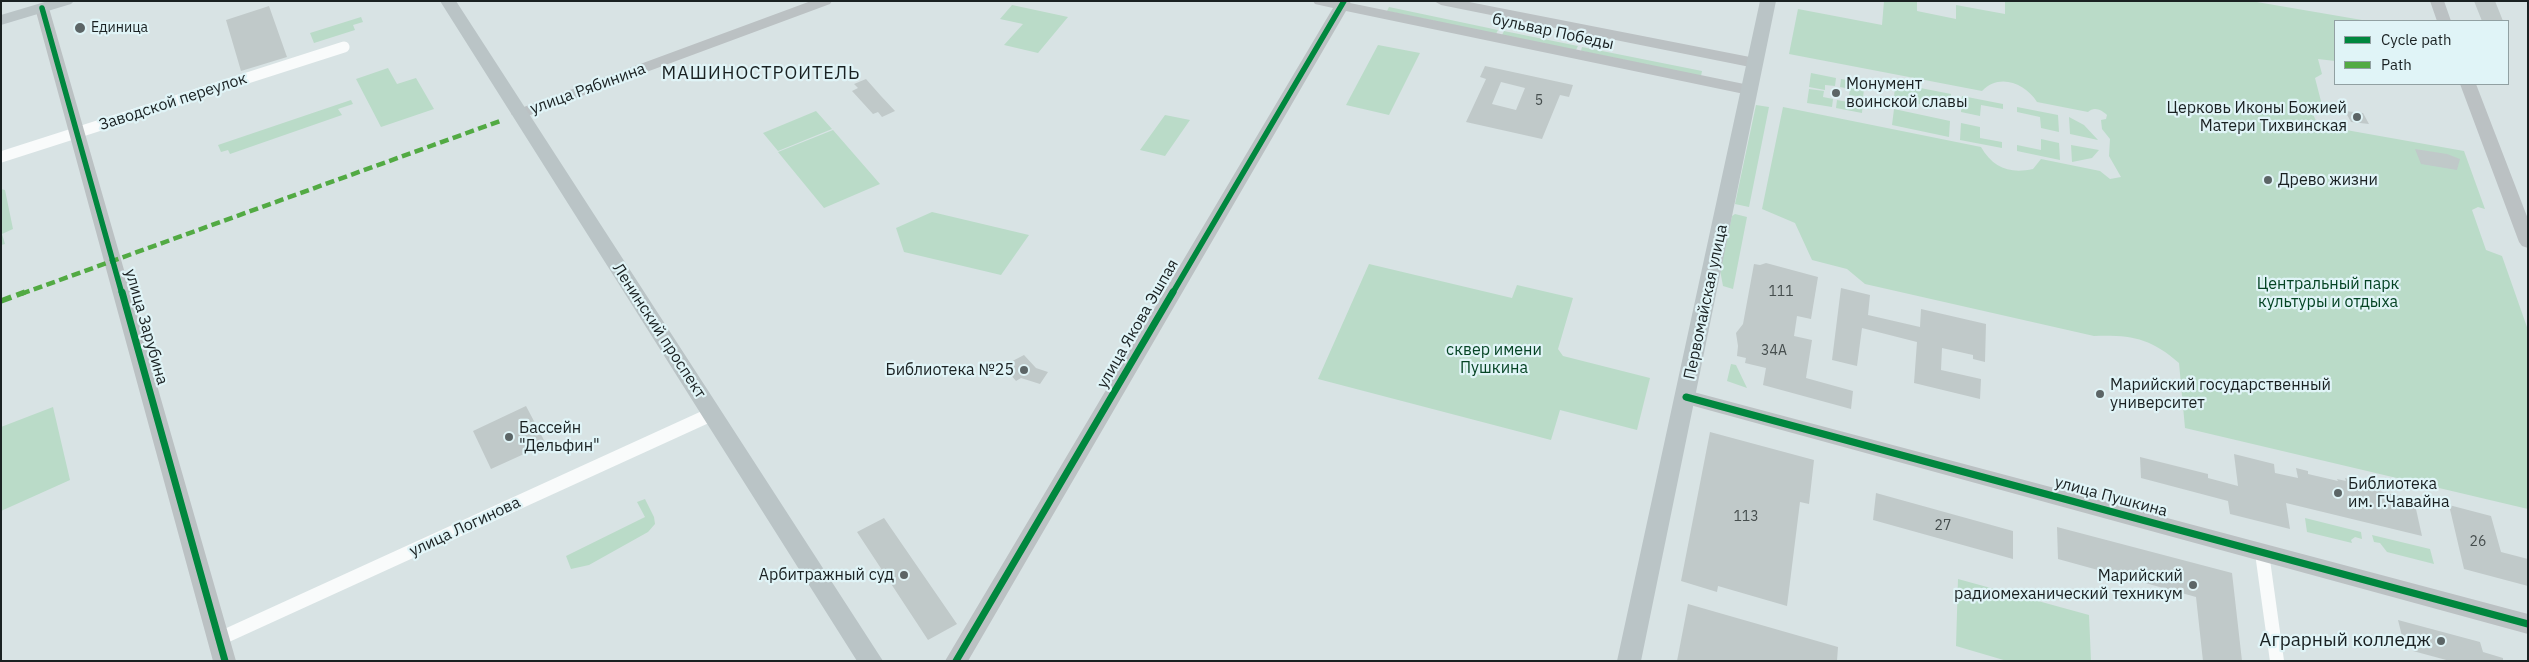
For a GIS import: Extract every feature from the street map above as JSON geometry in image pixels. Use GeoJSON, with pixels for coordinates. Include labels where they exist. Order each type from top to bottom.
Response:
{"type":"FeatureCollection","features":[{"type":"Feature","properties":{"kind":"main road"},"geometry":{"type":"LineString","coordinates":[[1,20],[41,5],[66,1]]}},
{"type":"Feature","properties":{"kind":"main road","name":"Ленинский проспект"},"geometry":{"type":"LineString","coordinates":[[448,1],[871,661]]}},
{"type":"Feature","properties":{"kind":"main road","name":"Первомайская улица"},"geometry":{"type":"LineString","coordinates":[[1629,661],[1768,1]]}},
{"type":"Feature","properties":{"kind":"street","name":"улица Рябинина"},"geometry":{"type":"LineString","coordinates":[[519,114],[825,1]]}},
{"type":"Feature","properties":{"kind":"street","name":"бульвар Победы"},"geometry":{"type":"LineString","coordinates":[[1320,1],[1343,4],[1750,90]]}},
{"type":"Feature","properties":{"kind":"street","name":"бульвар Победы"},"geometry":{"type":"LineString","coordinates":[[1441,1],[1755,63]]}},
{"type":"Feature","properties":{"kind":"street"},"geometry":{"type":"LineString","coordinates":[[2437,1],[2444,20]]}},
{"type":"Feature","properties":{"kind":"street","name":"улица Якова Эшпая"},"geometry":{"type":"LineString","coordinates":[[956,661],[1343,4]]}},
{"type":"Feature","properties":{"kind":"street","name":"улица Зарубина"},"geometry":{"type":"LineString","coordinates":[[41,5],[225,661]]}},
{"type":"Feature","properties":{"kind":"street","name":"Заводской переулок"},"geometry":{"type":"LineString","coordinates":[[1,157],[344,46]]}},
{"type":"Feature","properties":{"kind":"street"},"geometry":{"type":"LineString","coordinates":[[2468,85],[2524,224],[2528,242]]}},
{"type":"Feature","properties":{"kind":"street","name":"улица Пушкина"},"geometry":{"type":"LineString","coordinates":[[1686,397],[2528,624]]}},
{"type":"Feature","properties":{"kind":"street","name":"улица Логинова"},"geometry":{"type":"LineString","coordinates":[[219,639],[712,414]]}},
{"type":"Feature","properties":{"kind":"street"},"geometry":{"type":"LineString","coordinates":[[2262,553],[2277,661]]}},
{"type":"Feature","properties":{"kind":"green space","name":"Центральный парк культуры и отдыха"},"geometry":{"type":"Polygon","coordinates":[[[1884,1],[1917,1],[1917,11],[1956,19],[1956,5],[2005,14],[2005,1],[2251,1],[2362,20],[2334,20],[2334,61],[2318,59],[2322,74],[2315,78],[2323,109],[2310,108],[2318,125],[2464,151],[2485,209],[2478,207],[2472,210],[2486,250],[2502,256],[2528,330],[2528,509],[2185,428],[2179,363],[2149,343],[2119,336],[2094,336],[1865,284],[1847,269],[1812,260],[1795,223],[1762,209],[1783,107],[1981,147],[1997,165],[2010,170],[2033,169],[2041,159],[2100,171],[2110,179],[2121,177],[2109,156],[2110,139],[2102,129],[2101,120],[2106,119],[2107,115],[2100,110],[2093,109],[2088,112],[2037,102],[2026,90],[2019,85],[2011,83],[1996,82],[1982,91],[1789,54],[1798,9],[1882,25],[1884,1]]]}},
{"type":"Feature","properties":{"kind":"green space"},"geometry":{"type":"Polygon","coordinates":[[[1012,5],[1068,17],[1038,53],[1004,45],[1023,24],[1000,19],[1012,5]]]}},
{"type":"Feature","properties":{"kind":"green space"},"geometry":{"type":"Polygon","coordinates":[[[1389,7],[1498,30],[1496,34],[1387,11],[1389,7]]]}},
{"type":"Feature","properties":{"kind":"green space"},"geometry":{"type":"Polygon","coordinates":[[[361,17],[363,22],[353,25],[355,30],[314,43],[310,33],[361,17]]]}},
{"type":"Feature","properties":{"kind":"green space"},"geometry":{"type":"Polygon","coordinates":[[[1504,31],[1578,46],[1576,50],[1502,35],[1504,31]]]}},
{"type":"Feature","properties":{"kind":"green space"},"geometry":{"type":"Polygon","coordinates":[[[1378,45],[1420,53],[1389,115],[1346,105],[1378,45]]]}},
{"type":"Feature","properties":{"kind":"green space"},"geometry":{"type":"Polygon","coordinates":[[[1582,47],[1702,71],[1701,76],[1581,51],[1582,47]]]}},
{"type":"Feature","properties":{"kind":"green space"},"geometry":{"type":"Polygon","coordinates":[[[388,68],[397,84],[416,78],[434,109],[381,127],[356,79],[388,68]]]}},
{"type":"Feature","properties":{"kind":"green space"},"geometry":{"type":"Polygon","coordinates":[[[1811,73],[1836,78],[1835,86],[1825,85],[1825,90],[1809,87],[1811,73]]]}},
{"type":"Feature","properties":{"kind":"green space"},"geometry":{"type":"Polygon","coordinates":[[[1841,79],[1865,83],[1863,97],[1849,95],[1850,89],[1840,87],[1841,79]]]}},
{"type":"Feature","properties":{"kind":"green space"},"geometry":{"type":"Polygon","coordinates":[[[1895,83],[1951,94],[1951,110],[1894,99],[1895,83]]]}},
{"type":"Feature","properties":{"kind":"green space"},"geometry":{"type":"Polygon","coordinates":[[[1809,89],[1824,91],[1823,97],[1833,99],[1832,107],[1807,103],[1809,89]]]}},
{"type":"Feature","properties":{"kind":"green space"},"geometry":{"type":"Polygon","coordinates":[[[1849,96],[1863,99],[1862,113],[1836,108],[1837,100],[1848,102],[1849,96]]]}},
{"type":"Feature","properties":{"kind":"green space"},"geometry":{"type":"Polygon","coordinates":[[[1962,96],[2003,104],[2003,109],[1981,105],[1980,116],[1961,112],[1962,96]]]}},
{"type":"Feature","properties":{"kind":"green space"},"geometry":{"type":"Polygon","coordinates":[[[351,100],[353,104],[338,109],[342,115],[230,154],[228,150],[221,152],[218,145],[351,100]]]}},
{"type":"Feature","properties":{"kind":"green space"},"geometry":{"type":"Polygon","coordinates":[[[1756,105],[1769,107],[1749,207],[1735,204],[1756,105]]]}},
{"type":"Feature","properties":{"kind":"green space"},"geometry":{"type":"Polygon","coordinates":[[[2017,107],[2058,115],[2059,132],[2041,128],[2040,117],[2017,112],[2017,107]]]}},
{"type":"Feature","properties":{"kind":"green space"},"geometry":{"type":"Polygon","coordinates":[[[1894,109],[1950,121],[1949,137],[1892,125],[1894,109]]]}},
{"type":"Feature","properties":{"kind":"green space"},"geometry":{"type":"Polygon","coordinates":[[[816,111],[832,129],[778,151],[763,133],[816,111]]]}},
{"type":"Feature","properties":{"kind":"green space"},"geometry":{"type":"Polygon","coordinates":[[[1165,115],[1190,120],[1165,156],[1140,150],[1165,115]]]}},
{"type":"Feature","properties":{"kind":"green space"},"geometry":{"type":"Polygon","coordinates":[[[2069,117],[2084,125],[2098,140],[2070,134],[2069,117]]]}},
{"type":"Feature","properties":{"kind":"green space"},"geometry":{"type":"Polygon","coordinates":[[[1961,123],[1980,127],[1980,138],[2002,142],[2002,148],[1960,140],[1961,123]]]}},
{"type":"Feature","properties":{"kind":"green space"},"geometry":{"type":"Polygon","coordinates":[[[833,130],[880,184],[824,208],[778,152],[833,130]]]}},
{"type":"Feature","properties":{"kind":"green space"},"geometry":{"type":"Polygon","coordinates":[[[2041,139],[2059,143],[2060,160],[2017,151],[2017,145],[2041,150],[2041,139]]]}},
{"type":"Feature","properties":{"kind":"green space"},"geometry":{"type":"Polygon","coordinates":[[[2071,145],[2099,150],[2092,158],[2072,162],[2071,145]]]}},
{"type":"Feature","properties":{"kind":"green space"},"geometry":{"type":"Polygon","coordinates":[[[1,189],[5,190],[13,229],[2,234],[5,244],[1,245],[1,189]]]}},
{"type":"Feature","properties":{"kind":"green space"},"geometry":{"type":"Polygon","coordinates":[[[932,212],[1029,235],[1001,275],[904,252],[896,228],[932,212]]]}},
{"type":"Feature","properties":{"kind":"green space"},"geometry":{"type":"Polygon","coordinates":[[[1735,214],[1747,217],[1733,289],[1723,286],[1720,270],[1732,216],[1735,214]]]}},
{"type":"Feature","properties":{"kind":"green space","name":"сквер имени Пушкина"},"geometry":{"type":"Polygon","coordinates":[[[1369,264],[1512,298],[1517,285],[1573,298],[1558,349],[1563,356],[1650,378],[1637,430],[1560,410],[1551,440],[1318,379],[1369,264]]]}},
{"type":"Feature","properties":{"kind":"green space"},"geometry":{"type":"Polygon","coordinates":[[[1731,364],[1736,365],[1747,388],[1727,381],[1731,364]]]}},
{"type":"Feature","properties":{"kind":"green space"},"geometry":{"type":"Polygon","coordinates":[[[53,407],[70,480],[1,511],[1,427],[53,407]]]}},
{"type":"Feature","properties":{"kind":"green space"},"geometry":{"type":"Polygon","coordinates":[[[645,499],[654,517],[655,524],[648,532],[589,565],[571,569],[566,556],[645,517],[637,502],[645,499]]]}},
{"type":"Feature","properties":{"kind":"green space"},"geometry":{"type":"Polygon","coordinates":[[[2305,518],[2361,532],[2362,539],[2355,537],[2351,540],[2352,543],[2307,532],[2305,518]]]}},
{"type":"Feature","properties":{"kind":"green space"},"geometry":{"type":"Polygon","coordinates":[[[2372,535],[2430,549],[2434,564],[2387,552],[2380,543],[2374,542],[2372,535]]]}},
{"type":"Feature","properties":{"kind":"green space"},"geometry":{"type":"Polygon","coordinates":[[[1958,579],[2089,615],[2091,661],[2007,661],[1956,646],[1958,579]]]}},
{"type":"Feature","properties":{"kind":"building"},"geometry":{"type":"Polygon","coordinates":[[[2474,1],[2495,1],[2503,20],[2482,20],[2474,1]]]}},
{"type":"Feature","properties":{"kind":"building"},"geometry":{"type":"Polygon","coordinates":[[[269,6],[287,57],[241,71],[226,20],[269,6]]]}},
{"type":"Feature","properties":{"kind":"building"},"geometry":{"type":"Polygon","coordinates":[[[1485,66],[1573,85],[1569,97],[1560,95],[1542,139],[1466,122],[1486,79],[1480,77],[1485,66]],[[1501,82],[1492,104],[1516,110],[1525,88],[1501,82]]]}},
{"type":"Feature","properties":{"kind":"building"},"geometry":{"type":"Polygon","coordinates":[[[866,79],[895,111],[882,117],[878,112],[873,114],[852,91],[858,88],[854,84],[866,79]]]}},
{"type":"Feature","properties":{"kind":"building"},"geometry":{"type":"Polygon","coordinates":[[[2345,111],[2363,113],[2369,124],[2351,122],[2345,111]]]}},
{"type":"Feature","properties":{"kind":"building"},"geometry":{"type":"Polygon","coordinates":[[[2415,149],[2447,154],[2460,159],[2457,170],[2421,164],[2415,149]]]}},
{"type":"Feature","properties":{"kind":"building"},"geometry":{"type":"Polygon","coordinates":[[[1766,263],[1818,277],[1811,319],[1797,316],[1794,336],[1812,340],[1806,378],[1853,391],[1851,409],[1763,385],[1766,368],[1745,363],[1746,358],[1737,356],[1736,333],[1743,324],[1754,264],[1766,263]]]}},
{"type":"Feature","properties":{"kind":"building"},"geometry":{"type":"Polygon","coordinates":[[[1841,288],[1870,295],[1868,315],[1920,327],[1921,309],[1986,324],[1985,362],[1973,359],[1973,355],[1942,348],[1941,370],[1981,379],[1980,399],[1914,383],[1917,342],[1862,328],[1857,366],[1832,360],[1841,288]]]}},
{"type":"Feature","properties":{"kind":"building","name":"Библиотека №25"},"geometry":{"type":"Polygon","coordinates":[[[1024,355],[1036,368],[1048,372],[1040,384],[1021,378],[1016,381],[1003,366],[1024,355]]]}},
{"type":"Feature","properties":{"kind":"building","name":"Бассейн \"Дельфин\""},"geometry":{"type":"Polygon","coordinates":[[[526,406],[546,444],[491,469],[473,431],[526,406]]]}},
{"type":"Feature","properties":{"kind":"building"},"geometry":{"type":"Polygon","coordinates":[[[1710,432],[1814,460],[1809,504],[1800,502],[1787,606],[1718,586],[1717,592],[1681,581],[1710,432]]]}},
{"type":"Feature","properties":{"kind":"building","name":"Библиотека им. Г.Чавайна"},"geometry":{"type":"Polygon","coordinates":[[[2234,454],[2274,464],[2275,473],[2298,478],[2296,468],[2308,471],[2308,474],[2338,481],[2337,479],[2346,481],[2345,478],[2364,483],[2364,485],[2375,488],[2375,490],[2414,500],[2422,536],[2286,503],[2290,529],[2230,514],[2228,501],[2141,478],[2140,457],[2208,474],[2208,478],[2238,486],[2234,454]]]}},
{"type":"Feature","properties":{"kind":"building","name":"Марийский радиомеханический техникум"},"geometry":{"type":"Polygon","coordinates":[[[1876,493],[2013,531],[2013,559],[1873,520],[1876,493]]]}},
{"type":"Feature","properties":{"kind":"building"},"geometry":{"type":"Polygon","coordinates":[[[2449,505],[2491,516],[2501,552],[2528,559],[2528,586],[2464,569],[2449,505]]]}},
{"type":"Feature","properties":{"kind":"building","name":"Арбитражный суд"},"geometry":{"type":"Polygon","coordinates":[[[884,518],[957,624],[928,640],[857,532],[884,518]]]}},
{"type":"Feature","properties":{"kind":"building","name":"Марийский радиомеханический техникум"},"geometry":{"type":"Polygon","coordinates":[[[2057,527],[2232,573],[2242,661],[2203,661],[2196,597],[2058,559],[2057,527]]]}},
{"type":"Feature","properties":{"kind":"building"},"geometry":{"type":"Polygon","coordinates":[[[1688,604],[1838,647],[1837,661],[1677,661],[1688,604]]]}},
{"type":"Feature","properties":{"kind":"building","name":"Аграрный колледж"},"geometry":{"type":"Polygon","coordinates":[[[2398,620],[2480,642],[2483,652],[2503,658],[2503,661],[2450,661],[2413,651],[2411,642],[2403,640],[2398,620]]]}},
{"type":"Feature","properties":{"kind":"marked path"},"geometry":{"type":"LineString","coordinates":[[1,301],[500,121]]}},
{"type":"Feature","properties":{"kind":"cycle path"},"geometry":{"type":"LineString","coordinates":[[956,661],[1344,1]]}},
{"type":"Feature","properties":{"kind":"cycle path"},"geometry":{"type":"LineString","coordinates":[[42,8],[225,661]]}},
{"type":"Feature","properties":{"kind":"cycle path"},"geometry":{"type":"LineString","coordinates":[[1686,397],[2528,624]]}},
{"type":"Feature","properties":{"kind":"place","name":"Единица"},"geometry":{"type":"Point","coordinates":[80,28]}},
{"type":"Feature","properties":{"kind":"place","name":"Монумент воинской славы"},"geometry":{"type":"Point","coordinates":[1836,93]}},
{"type":"Feature","properties":{"kind":"place","name":"Церковь Иконы Божией Матери Тихвинская"},"geometry":{"type":"Point","coordinates":[2357,117]}},
{"type":"Feature","properties":{"kind":"place","name":"Древо жизни"},"geometry":{"type":"Point","coordinates":[2268,180]}},
{"type":"Feature","properties":{"kind":"place","name":"Библиотека №25"},"geometry":{"type":"Point","coordinates":[1024,370]}},
{"type":"Feature","properties":{"kind":"place","name":"Марийский государственный университет"},"geometry":{"type":"Point","coordinates":[2100,394]}},
{"type":"Feature","properties":{"kind":"place","name":"Бассейн \"Дельфин\""},"geometry":{"type":"Point","coordinates":[509,437]}},
{"type":"Feature","properties":{"kind":"place","name":"Библиотека им. Г.Чавайна"},"geometry":{"type":"Point","coordinates":[2338,493]}},
{"type":"Feature","properties":{"kind":"place","name":"Арбитражный суд"},"geometry":{"type":"Point","coordinates":[904,575]}},
{"type":"Feature","properties":{"kind":"place","name":"Марийский радиомеханический техникум"},"geometry":{"type":"Point","coordinates":[2193,585]}},
{"type":"Feature","properties":{"kind":"place","name":"Аграрный колледж"},"geometry":{"type":"Point","coordinates":[2441,641]}},
{"type":"Feature","properties":{"kind":"district","name":"МАШИНОСТРОИТЕЛЬ"},"geometry":{"type":"Point","coordinates":[761,74]}}]}
